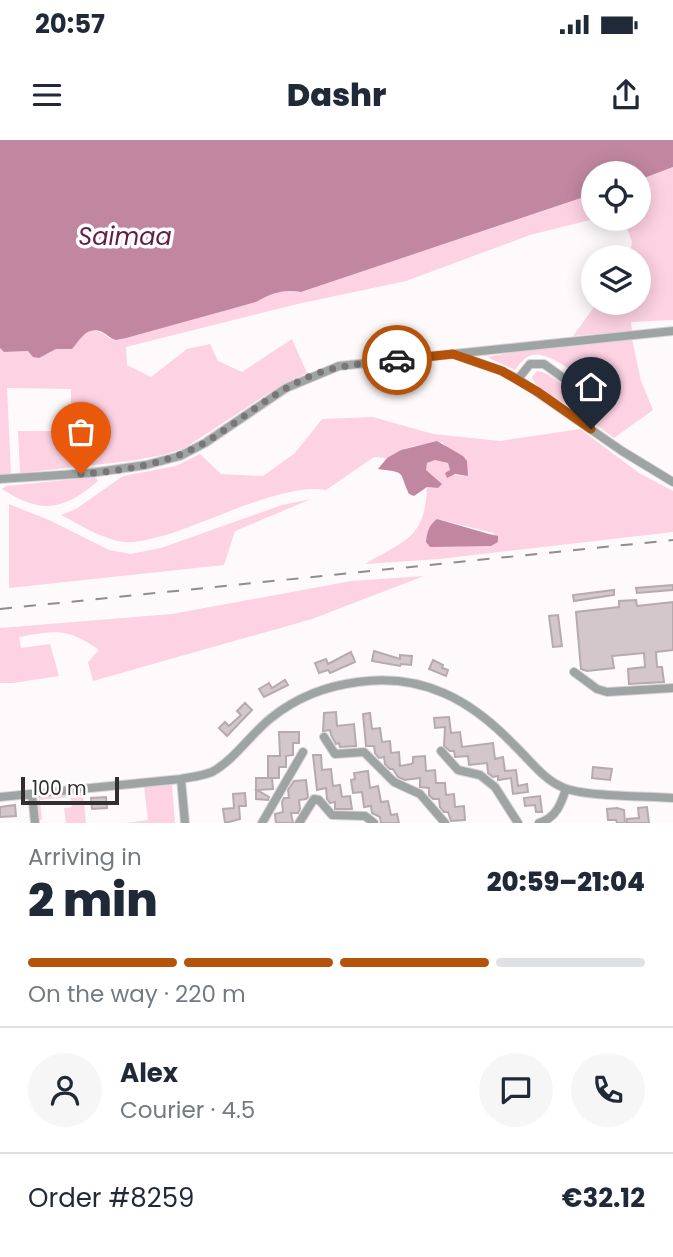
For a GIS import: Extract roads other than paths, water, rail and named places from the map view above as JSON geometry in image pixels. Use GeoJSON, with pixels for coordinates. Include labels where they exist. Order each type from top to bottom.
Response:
{"type":"FeatureCollection","features":[{"type":"Feature","properties":{"kind":"street"},"geometry":{"type":"LineString","coordinates":[[0,479],[91,473],[146,465],[180,456],[205,443],[286,388],[339,366],[673,331]]}},
{"type":"Feature","properties":{"kind":"street"},"geometry":{"type":"LineString","coordinates":[[453,354],[502,371],[518,380],[622,451],[673,482]]}},
{"type":"Feature","properties":{"kind":"street"},"geometry":{"type":"LineString","coordinates":[[518,380],[530,364],[544,364],[584,393],[585,404],[576,419]]}},
{"type":"Feature","properties":{"kind":"street"},"geometry":{"type":"LineString","coordinates":[[575,672],[597,689],[607,692],[673,688]]}},
{"type":"Feature","properties":{"kind":"street"},"geometry":{"type":"LineString","coordinates":[[0,797],[181,779],[213,771],[271,719],[311,693],[337,685],[383,680],[416,684],[463,702],[491,721],[549,779],[566,789],[673,798]]}},
{"type":"Feature","properties":{"kind":"street"},"geometry":{"type":"LineString","coordinates":[[324,737],[335,754],[364,752],[394,782],[420,794],[445,823]]}},
{"type":"Feature","properties":{"kind":"street"},"geometry":{"type":"LineString","coordinates":[[441,751],[458,769],[480,775],[495,787],[518,823]]}},
{"type":"Feature","properties":{"kind":"street"},"geometry":{"type":"LineString","coordinates":[[262,823],[303,752]]}},
{"type":"Feature","properties":{"kind":"street"},"geometry":{"type":"LineString","coordinates":[[181,779],[185,823]]}},
{"type":"Feature","properties":{"kind":"street"},"geometry":{"type":"LineString","coordinates":[[539,823],[555,813],[566,789]]}},
{"type":"Feature","properties":{"kind":"street"},"geometry":{"type":"LineString","coordinates":[[32,794],[35,823]]}},
{"type":"Feature","properties":{"kind":"street"},"geometry":{"type":"LineString","coordinates":[[299,823],[314,799],[319,800],[332,815],[365,816],[374,823]]}},
{"type":"Feature","properties":{"kind":"water","name":"Saimaa"},"geometry":{"type":"Polygon","coordinates":[[[0,140],[673,140],[673,167],[651,175],[651,161],[581,161],[581,198],[301,292],[278,292],[256,302],[116,340],[100,331],[91,331],[72,349],[56,349],[39,358],[33,357],[28,351],[4,352],[0,348],[0,140]]]}},
{"type":"Feature","properties":{"kind":"water"},"geometry":{"type":"Polygon","coordinates":[[[437,441],[463,456],[467,461],[468,476],[455,474],[447,478],[445,473],[450,470],[448,463],[435,460],[427,463],[426,470],[442,484],[438,488],[427,487],[414,496],[409,494],[401,474],[378,469],[387,458],[401,450],[437,441]]]}},
{"type":"Feature","properties":{"kind":"water"},"geometry":{"type":"Polygon","coordinates":[[[437,519],[498,536],[498,542],[491,546],[430,547],[426,542],[427,535],[430,526],[437,519]]]}},
{"type":"Feature","properties":{"kind":"railway"},"geometry":{"type":"LineString","coordinates":[[0,609],[673,540]]}}]}
